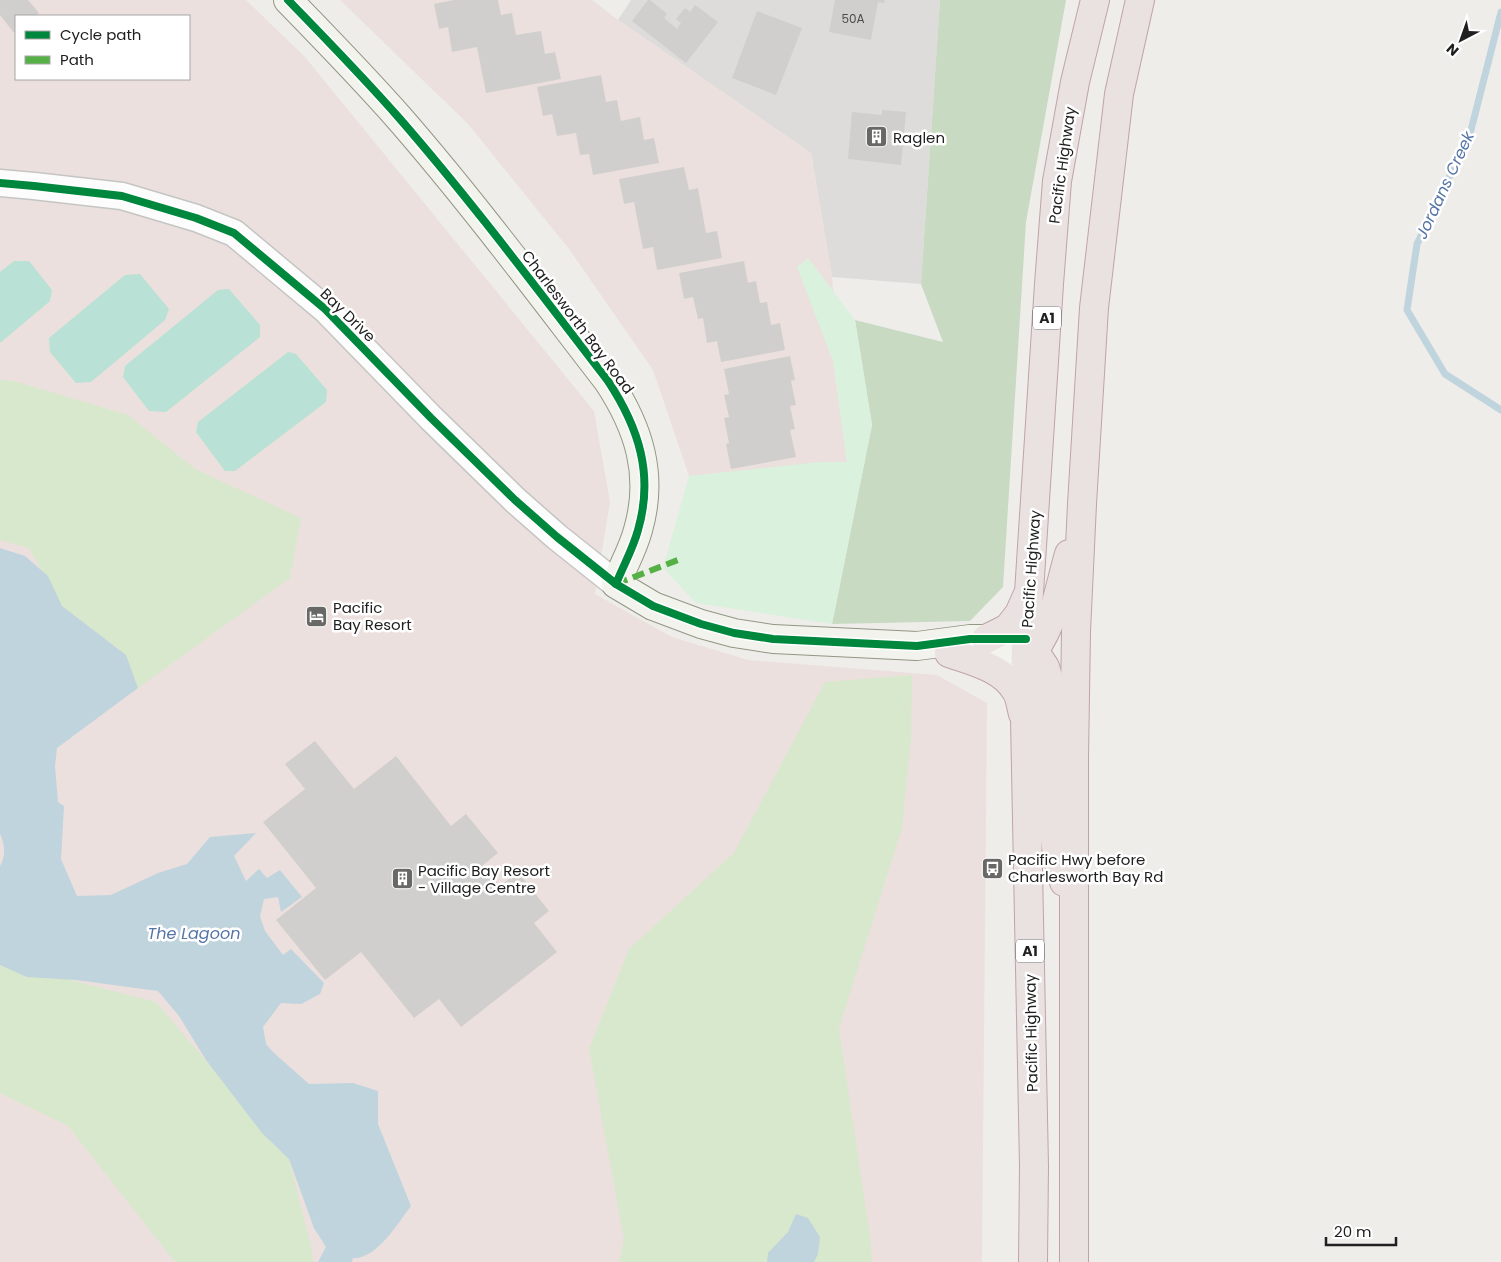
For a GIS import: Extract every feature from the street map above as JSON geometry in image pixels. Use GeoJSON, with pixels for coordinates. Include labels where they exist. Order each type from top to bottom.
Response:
{"type":"FeatureCollection","features":[{"type":"Feature","properties":{"kind":"highway","name":"Pacific Highway"},"geometry":{"type":"LineString","coordinates":[[1033,1262],[1034,1166],[1026,720],[1029,590],[1057,180],[1075,82],[1095,0]]}},
{"type":"Feature","properties":{"kind":"highway"},"geometry":{"type":"LineString","coordinates":[[1074,1262],[1074,758],[1076,642],[1082,504],[1094,308],[1119,94],[1140,0]]}},
{"type":"Feature","properties":{"kind":"highway"},"geometry":{"type":"LineString","coordinates":[[1075,919],[1061,874],[1054,838],[1050,683],[1045,667],[1029,650],[1043,638],[1050,623],[1082,504]]}},
{"type":"Feature","properties":{"kind":"highway"},"geometry":{"type":"LineString","coordinates":[[986,640],[1008,628],[1019,614],[1029,590]]}},
{"type":"Feature","properties":{"kind":"highway"},"geometry":{"type":"LineString","coordinates":[[949,653],[987,667],[1004,677],[1016,691],[1026,720]]}},
{"type":"Feature","properties":{"kind":"street","name":"Charlesworth Bay Road"},"geometry":{"type":"LineString","coordinates":[[288,0],[400,120],[493,233],[622,401],[639,446],[645,472],[646,492],[638,533],[616,584]]}},
{"type":"Feature","properties":{"kind":"street","name":"Bay Drive"},"geometry":{"type":"LineString","coordinates":[[0,183],[122,196],[196,218],[234,233],[325,309],[431,418],[515,500],[557,537],[616,584]]}},
{"type":"Feature","properties":{"kind":"street"},"geometry":{"type":"LineString","coordinates":[[616,584],[667,612],[700,624],[734,633],[773,639],[917,646],[986,640],[1029,650]]}},
{"type":"Feature","properties":{"kind":"street"},"geometry":{"type":"LineString","coordinates":[[917,646],[979,658],[1029,650]]}},
{"type":"Feature","properties":{"kind":"shaded area","name":"Pacific Bay Resort"},"geometry":{"type":"Polygon","coordinates":[[[0,0],[246,0],[305,57],[594,411],[610,502],[595,594],[672,637],[748,660],[937,675],[987,703],[982,1262],[0,1262],[0,0]]]}},
{"type":"Feature","properties":{"kind":"shaded area"},"geometry":{"type":"Polygon","coordinates":[[[340,0],[592,0],[618,20],[811,153],[832,277],[847,462],[689,476],[653,370],[569,249],[468,124],[340,0]]]}},
{"type":"Feature","properties":{"kind":"shaded area"},"geometry":{"type":"Polygon","coordinates":[[[631,0],[940,0],[921,284],[832,277],[811,153],[618,20],[631,0]]]}},
{"type":"Feature","properties":{"kind":"green space"},"geometry":{"type":"Polygon","coordinates":[[[940,0],[1066,0],[1026,222],[1003,587],[970,621],[832,624],[872,425],[855,320],[943,342],[921,284],[940,0]]]}},
{"type":"Feature","properties":{"kind":"green space"},"geometry":{"type":"Polygon","coordinates":[[[808,258],[855,320],[872,425],[832,624],[696,603],[663,568],[689,476],[819,462],[847,462],[833,361],[797,267],[808,258]]]}},
{"type":"Feature","properties":{"kind":"green space"},"geometry":{"type":"Polygon","coordinates":[[[14,261],[29,261],[52,290],[50,301],[0,343],[0,272],[14,261]]]}},
{"type":"Feature","properties":{"kind":"green space"},"geometry":{"type":"Polygon","coordinates":[[[140,274],[169,309],[165,320],[91,382],[76,383],[50,352],[49,338],[125,275],[140,274]]]}},
{"type":"Feature","properties":{"kind":"green space"},"geometry":{"type":"Polygon","coordinates":[[[229,289],[260,325],[260,337],[166,412],[149,411],[123,377],[125,366],[218,290],[229,289]]]}},
{"type":"Feature","properties":{"kind":"green space"},"geometry":{"type":"Polygon","coordinates":[[[288,352],[296,354],[327,390],[326,402],[235,471],[225,471],[196,432],[198,422],[288,352]]]}},
{"type":"Feature","properties":{"kind":"green space"},"geometry":{"type":"Polygon","coordinates":[[[0,380],[14,381],[128,415],[195,469],[301,518],[290,578],[138,688],[126,655],[62,606],[29,548],[0,540],[0,380]]]}},
{"type":"Feature","properties":{"kind":"green space"},"geometry":{"type":"Polygon","coordinates":[[[912,675],[911,738],[902,828],[839,1028],[870,1237],[872,1262],[619,1262],[624,1239],[589,1049],[629,949],[734,853],[825,682],[912,675]]]}},
{"type":"Feature","properties":{"kind":"green space"},"geometry":{"type":"Polygon","coordinates":[[[0,962],[156,1002],[289,1159],[312,1250],[313,1262],[175,1262],[68,1126],[0,1093],[0,962]]]}},
{"type":"Feature","properties":{"kind":"water","name":"The Lagoon"},"geometry":{"type":"Polygon","coordinates":[[[0,548],[25,556],[48,576],[62,606],[126,655],[138,688],[57,748],[55,766],[58,802],[64,806],[61,859],[77,896],[111,895],[158,873],[187,864],[210,837],[256,833],[234,856],[246,881],[259,869],[267,878],[280,870],[302,897],[281,912],[278,897],[264,899],[260,916],[265,931],[283,955],[291,949],[324,983],[320,994],[301,1004],[281,1003],[263,1027],[266,1044],[309,1084],[353,1083],[378,1091],[378,1124],[411,1206],[386,1239],[370,1253],[362,1257],[353,1258],[352,1262],[318,1262],[326,1247],[314,1228],[289,1159],[262,1133],[206,1060],[179,1016],[158,991],[76,980],[27,977],[0,965],[0,866],[4,850],[0,834],[0,548]]]}},
{"type":"Feature","properties":{"kind":"water"},"geometry":{"type":"Polygon","coordinates":[[[796,1214],[808,1218],[820,1237],[818,1254],[814,1262],[767,1262],[768,1253],[788,1232],[796,1214]]]}},
{"type":"Feature","properties":{"kind":"building"},"geometry":{"type":"Polygon","coordinates":[[[0,0],[28,0],[39,13],[36,15],[15,15],[14,33],[0,15],[0,0]]]}},
{"type":"Feature","properties":{"kind":"building"},"geometry":{"type":"Polygon","coordinates":[[[454,0],[498,0],[501,15],[512,13],[516,35],[541,31],[545,54],[555,52],[561,79],[486,93],[477,47],[452,52],[448,27],[439,29],[434,4],[454,0]]]}},
{"type":"Feature","properties":{"kind":"building"},"geometry":{"type":"Polygon","coordinates":[[[648,0],[667,14],[664,18],[677,29],[681,23],[676,19],[685,8],[690,12],[695,5],[718,22],[686,63],[632,21],[648,0]]]}},
{"type":"Feature","properties":{"kind":"building"},"geometry":{"type":"Polygon","coordinates":[[[835,0],[885,0],[884,3],[878,2],[871,40],[829,32],[835,0]]]}},
{"type":"Feature","properties":{"kind":"building"},"geometry":{"type":"Polygon","coordinates":[[[757,11],[802,28],[776,95],[732,78],[757,11]]]}},
{"type":"Feature","properties":{"kind":"building"},"geometry":{"type":"Polygon","coordinates":[[[601,75],[606,102],[617,100],[621,121],[640,117],[644,140],[654,138],[659,163],[593,175],[589,154],[580,155],[576,133],[557,136],[552,114],[543,116],[537,87],[601,75]]]}},
{"type":"Feature","properties":{"kind":"building","name":"Raglen"},"geometry":{"type":"Polygon","coordinates":[[[882,110],[906,112],[901,165],[848,159],[852,112],[882,115],[882,110]]]}},
{"type":"Feature","properties":{"kind":"building"},"geometry":{"type":"Polygon","coordinates":[[[684,167],[689,190],[698,188],[706,233],[717,231],[722,258],[657,270],[653,247],[643,249],[634,202],[624,204],[619,179],[684,167]]]}},
{"type":"Feature","properties":{"kind":"building"},"geometry":{"type":"Polygon","coordinates":[[[744,261],[748,283],[756,281],[760,303],[767,302],[771,325],[780,323],[785,350],[721,362],[717,341],[707,343],[703,318],[698,319],[693,297],[684,299],[679,273],[744,261]]]}},
{"type":"Feature","properties":{"kind":"building"},"geometry":{"type":"Polygon","coordinates":[[[790,356],[795,380],[791,381],[796,405],[790,406],[795,429],[790,430],[796,457],[731,469],[726,444],[729,443],[724,418],[729,417],[724,395],[729,394],[724,369],[790,356]]]}},
{"type":"Feature","properties":{"kind":"building","name":"Pacific Bay Resort - Village Centre"},"geometry":{"type":"Polygon","coordinates":[[[315,741],[354,789],[396,756],[451,826],[466,814],[498,853],[483,865],[500,886],[518,872],[549,911],[534,923],[557,952],[461,1027],[439,999],[414,1018],[361,952],[325,980],[276,920],[316,888],[263,822],[305,789],[285,764],[315,741]]]}},
{"type":"Feature","properties":{"kind":"waterway","name":"Jordans Creek"},"geometry":{"type":"LineString","coordinates":[[1501,12],[1470,134],[1417,244],[1407,310],[1445,374],[1501,410]]}},
{"type":"Feature","properties":{"kind":"marked path"},"geometry":{"type":"LineString","coordinates":[[616,584],[683,558]]}},
{"type":"Feature","properties":{"kind":"cycle path"},"geometry":{"type":"LineString","coordinates":[[288,0],[373,89],[427,151],[532,282],[608,381],[619,399],[628,416],[641,452],[644,490],[643,510],[636,537],[616,584]]}},
{"type":"Feature","properties":{"kind":"cycle path"},"geometry":{"type":"LineString","coordinates":[[0,183],[122,196],[196,218],[234,233],[325,309],[431,418],[515,500],[557,537],[616,584],[653,606],[701,624],[734,633],[773,639],[917,646],[970,639],[1026,639]]}},
{"type":"Feature","properties":{"kind":"place","name":"Raglen"},"geometry":{"type":"Point","coordinates":[877,137]}},
{"type":"Feature","properties":{"kind":"place","name":"Pacific Bay Resort"},"geometry":{"type":"Point","coordinates":[317,616]}},
{"type":"Feature","properties":{"kind":"place","name":"Pacific Hwy before Charlesworth Bay Rd"},"geometry":{"type":"Point","coordinates":[992,868]}},
{"type":"Feature","properties":{"kind":"place","name":"Pacific Bay Resort - Village Centre"},"geometry":{"type":"Point","coordinates":[402,879]}}]}
